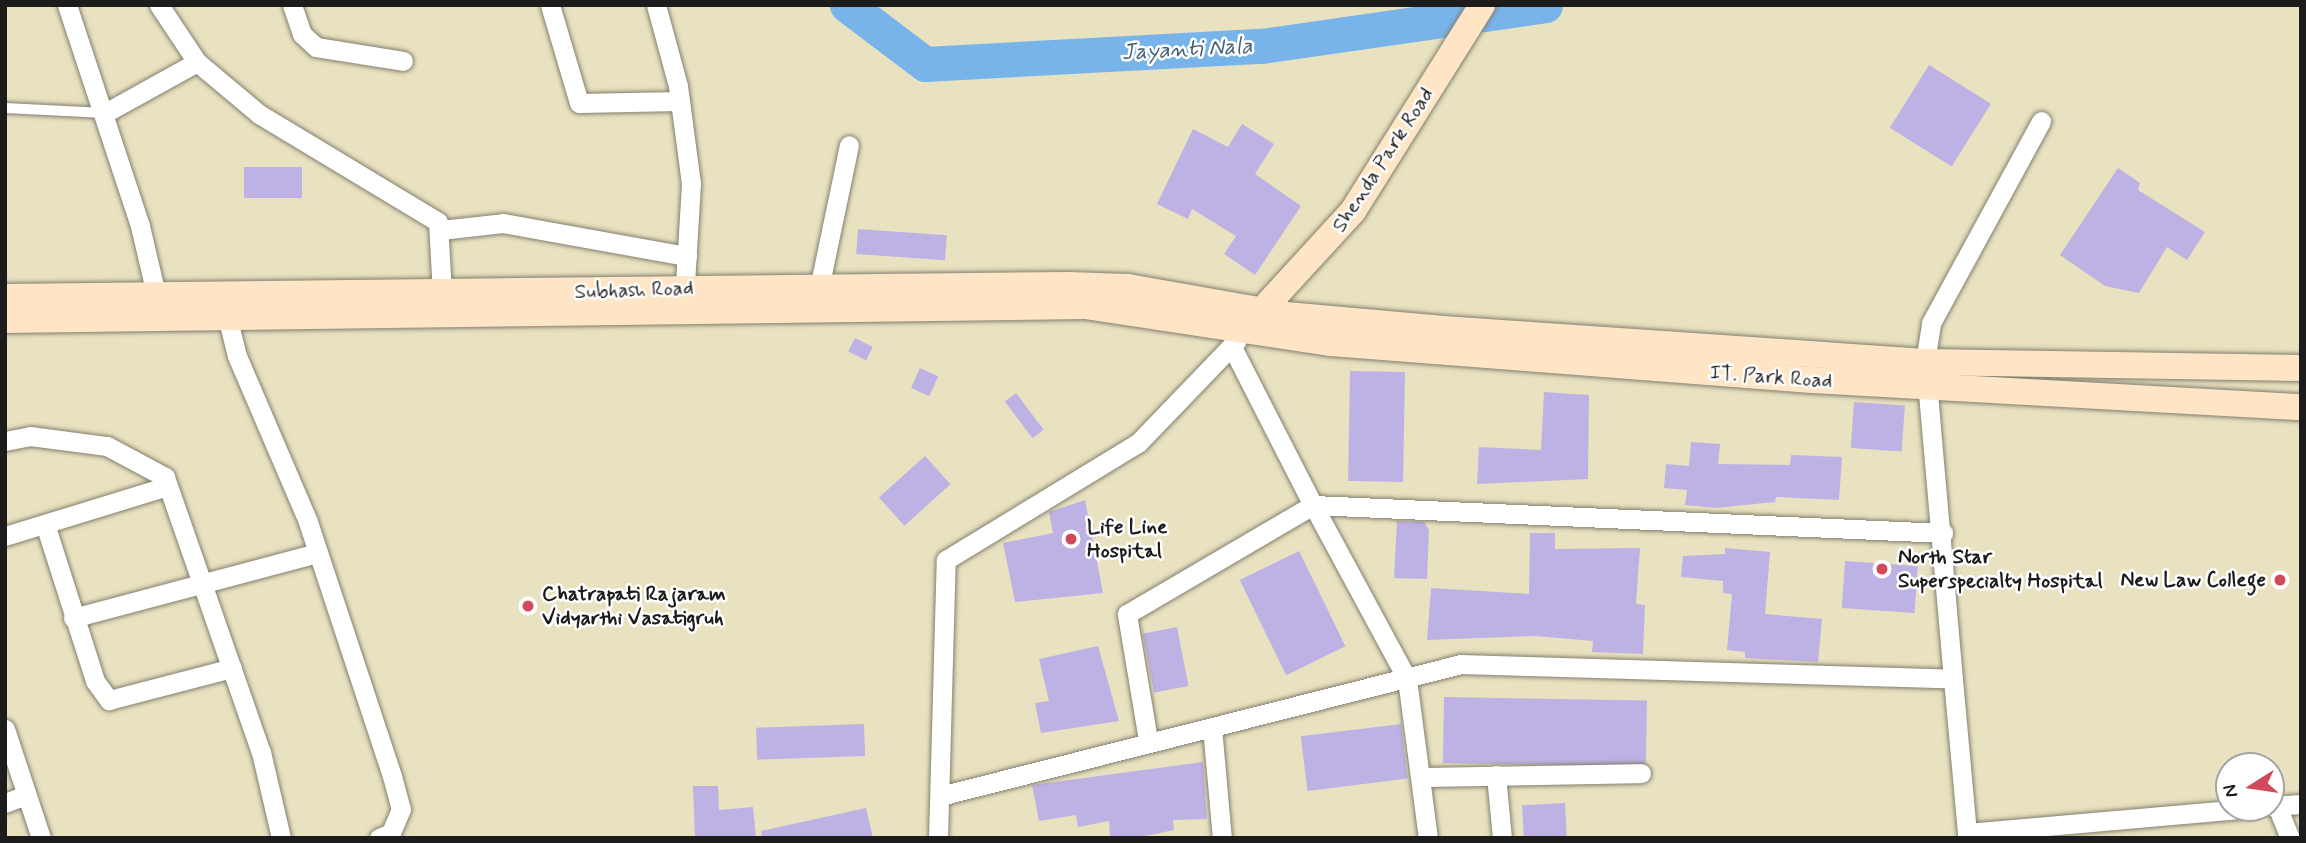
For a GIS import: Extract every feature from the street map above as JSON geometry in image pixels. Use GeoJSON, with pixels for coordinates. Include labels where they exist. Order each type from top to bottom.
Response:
{"type":"FeatureCollection","features":[{"type":"Feature","properties":{"kind":"main road","name":"Shenda Park Road"},"geometry":{"type":"LineString","coordinates":[[1237,341],[1353,211],[1482,5]]}},
{"type":"Feature","properties":{"kind":"main road","name":"Subhash Road"},"geometry":{"type":"LineString","coordinates":[[5,320],[159,308],[427,301],[684,300],[1128,287],[1262,310]]}},
{"type":"Feature","properties":{"kind":"main road","name":"Subhash Road"},"geometry":{"type":"LineString","coordinates":[[817,296],[1085,306],[1148,312],[1237,341]]}},
{"type":"Feature","properties":{"kind":"main road","name":"Subhash Road"},"geometry":{"type":"LineString","coordinates":[[5,297],[159,308],[228,320],[427,301]]}},
{"type":"Feature","properties":{"kind":"main road","name":"IT. Park Road"},"geometry":{"type":"LineString","coordinates":[[1262,310],[2301,407]]}},
{"type":"Feature","properties":{"kind":"main road","name":"IT. Park Road"},"geometry":{"type":"LineString","coordinates":[[1237,341],[1926,374],[2301,368]]}},
{"type":"Feature","properties":{"kind":"street"},"geometry":{"type":"LineString","coordinates":[[67,5],[105,113],[159,308]]}},
{"type":"Feature","properties":{"kind":"street"},"geometry":{"type":"LineString","coordinates":[[159,5],[197,62],[259,114],[442,229],[503,223],[687,256]]}},
{"type":"Feature","properties":{"kind":"street"},"geometry":{"type":"LineString","coordinates":[[292,5],[302,34],[316,47],[403,61]]}},
{"type":"Feature","properties":{"kind":"street"},"geometry":{"type":"LineString","coordinates":[[551,5],[579,103],[680,101]]}},
{"type":"Feature","properties":{"kind":"street"},"geometry":{"type":"LineString","coordinates":[[656,5],[680,101],[691,183],[684,300]]}},
{"type":"Feature","properties":{"kind":"street"},"geometry":{"type":"LineString","coordinates":[[105,113],[197,62]]}},
{"type":"Feature","properties":{"kind":"street"},"geometry":{"type":"LineString","coordinates":[[2041,121],[1937,304],[1926,374],[1943,533],[1967,836],[2215,812]]}},
{"type":"Feature","properties":{"kind":"street"},"geometry":{"type":"LineString","coordinates":[[817,296],[849,145]]}},
{"type":"Feature","properties":{"kind":"street"},"geometry":{"type":"LineString","coordinates":[[427,301],[442,229]]}},
{"type":"Feature","properties":{"kind":"street"},"geometry":{"type":"LineString","coordinates":[[228,320],[232,343],[267,415],[318,553],[401,809],[391,833],[379,838]]}},
{"type":"Feature","properties":{"kind":"street"},"geometry":{"type":"LineString","coordinates":[[938,838],[944,795],[946,560],[1138,443],[1237,341],[1312,505],[1407,679],[1428,838]]}},
{"type":"Feature","properties":{"kind":"street"},"geometry":{"type":"LineString","coordinates":[[5,441],[30,436],[107,446],[164,477],[278,805],[281,838]]}},
{"type":"Feature","properties":{"kind":"street"},"geometry":{"type":"LineString","coordinates":[[5,536],[168,486]]}},
{"type":"Feature","properties":{"kind":"street"},"geometry":{"type":"LineString","coordinates":[[1148,740],[1127,614],[1312,505],[1943,533]]}},
{"type":"Feature","properties":{"kind":"street"},"geometry":{"type":"LineString","coordinates":[[45,524],[94,681],[109,700],[232,668]]}},
{"type":"Feature","properties":{"kind":"street"},"geometry":{"type":"LineString","coordinates":[[73,618],[318,553]]}},
{"type":"Feature","properties":{"kind":"street"},"geometry":{"type":"LineString","coordinates":[[944,795],[1148,740],[1490,662],[1953,679]]}},
{"type":"Feature","properties":{"kind":"street"},"geometry":{"type":"LineString","coordinates":[[1212,727],[1222,838]]}},
{"type":"Feature","properties":{"kind":"street"},"geometry":{"type":"LineString","coordinates":[[5,729],[41,838]]}},
{"type":"Feature","properties":{"kind":"street"},"geometry":{"type":"LineString","coordinates":[[1421,777],[1641,773]]}},
{"type":"Feature","properties":{"kind":"street"},"geometry":{"type":"LineString","coordinates":[[1496,775],[1502,838]]}},
{"type":"Feature","properties":{"kind":"street"},"geometry":{"type":"LineString","coordinates":[[5,803],[26,795]]}},
{"type":"Feature","properties":{"kind":"street"},"geometry":{"type":"LineString","coordinates":[[2282,822],[2290,838]]}},
{"type":"Feature","properties":{"kind":"lane"},"geometry":{"type":"LineString","coordinates":[[5,108],[105,113]]}},
{"type":"Feature","properties":{"kind":"building"},"geometry":{"type":"Polygon","coordinates":[[[1929,65],[1991,104],[1952,166],[1890,128],[1929,65]]]}},
{"type":"Feature","properties":{"kind":"building"},"geometry":{"type":"Polygon","coordinates":[[[1242,124],[1274,144],[1255,174],[1301,206],[1255,275],[1224,254],[1236,236],[1192,209],[1188,219],[1157,204],[1193,129],[1228,147],[1242,124]]]}},
{"type":"Feature","properties":{"kind":"building"},"geometry":{"type":"Polygon","coordinates":[[[244,167],[302,167],[302,198],[244,198],[244,167]]]}},
{"type":"Feature","properties":{"kind":"building"},"geometry":{"type":"Polygon","coordinates":[[[2118,168],[2140,183],[2138,190],[2205,232],[2187,260],[2167,247],[2139,293],[2105,286],[2060,255],[2118,168]]]}},
{"type":"Feature","properties":{"kind":"building"},"geometry":{"type":"Polygon","coordinates":[[[858,229],[947,235],[945,260],[856,254],[858,229]]]}},
{"type":"Feature","properties":{"kind":"building"},"geometry":{"type":"Polygon","coordinates":[[[855,338],[873,347],[866,360],[848,351],[855,338]]]}},
{"type":"Feature","properties":{"kind":"building"},"geometry":{"type":"Polygon","coordinates":[[[920,368],[938,376],[929,396],[911,388],[920,368]]]}},
{"type":"Feature","properties":{"kind":"building"},"geometry":{"type":"Polygon","coordinates":[[[1350,371],[1405,372],[1403,482],[1348,481],[1350,371]]]}},
{"type":"Feature","properties":{"kind":"building"},"geometry":{"type":"Polygon","coordinates":[[[1544,392],[1589,395],[1588,479],[1477,484],[1479,447],[1541,450],[1544,392]]]}},
{"type":"Feature","properties":{"kind":"building"},"geometry":{"type":"Polygon","coordinates":[[[1016,393],[1044,430],[1033,438],[1005,401],[1016,393]]]}},
{"type":"Feature","properties":{"kind":"building"},"geometry":{"type":"Polygon","coordinates":[[[1854,402],[1905,406],[1902,451],[1851,448],[1854,402]]]}},
{"type":"Feature","properties":{"kind":"building"},"geometry":{"type":"Polygon","coordinates":[[[1691,442],[1720,444],[1718,464],[1790,465],[1791,455],[1842,457],[1839,500],[1776,497],[1775,502],[1715,508],[1685,505],[1687,490],[1664,488],[1666,464],[1689,466],[1691,442]]]}},
{"type":"Feature","properties":{"kind":"building"},"geometry":{"type":"Polygon","coordinates":[[[925,456],[950,484],[904,526],[879,497],[925,456]]]}},
{"type":"Feature","properties":{"kind":"building"},"geometry":{"type":"Polygon","coordinates":[[[1085,500],[1103,593],[1015,602],[1003,543],[1053,533],[1049,512],[1085,500]]]}},
{"type":"Feature","properties":{"kind":"building"},"geometry":{"type":"Polygon","coordinates":[[[1397,521],[1424,522],[1429,530],[1427,579],[1394,578],[1397,521]]]}},
{"type":"Feature","properties":{"kind":"building"},"geometry":{"type":"Polygon","coordinates":[[[1530,533],[1555,533],[1555,549],[1640,548],[1636,604],[1645,605],[1643,654],[1592,652],[1593,641],[1535,636],[1427,640],[1431,588],[1529,594],[1530,533]]]}},
{"type":"Feature","properties":{"kind":"building"},"geometry":{"type":"Polygon","coordinates":[[[1725,548],[1770,552],[1765,614],[1822,619],[1818,662],[1745,658],[1745,652],[1727,650],[1732,594],[1723,593],[1723,581],[1681,577],[1683,556],[1725,554],[1725,548]]]}},
{"type":"Feature","properties":{"kind":"building"},"geometry":{"type":"Polygon","coordinates":[[[1299,551],[1345,646],[1286,675],[1240,580],[1299,551]]]}},
{"type":"Feature","properties":{"kind":"building"},"geometry":{"type":"Polygon","coordinates":[[[1845,561],[1918,566],[1915,613],[1842,608],[1845,561]]]}},
{"type":"Feature","properties":{"kind":"building"},"geometry":{"type":"Polygon","coordinates":[[[1177,627],[1188,686],[1154,693],[1143,634],[1177,627]]]}},
{"type":"Feature","properties":{"kind":"building"},"geometry":{"type":"Polygon","coordinates":[[[1098,646],[1119,721],[1041,733],[1035,703],[1049,701],[1039,659],[1098,646]]]}},
{"type":"Feature","properties":{"kind":"building"},"geometry":{"type":"Polygon","coordinates":[[[1444,697],[1647,701],[1646,767],[1443,763],[1444,697]]]}},
{"type":"Feature","properties":{"kind":"building"},"geometry":{"type":"Polygon","coordinates":[[[864,724],[865,756],[757,760],[756,728],[864,724]]]}},
{"type":"Feature","properties":{"kind":"building"},"geometry":{"type":"Polygon","coordinates":[[[1401,724],[1408,779],[1307,791],[1301,736],[1401,724]]]}},
{"type":"Feature","properties":{"kind":"building"},"geometry":{"type":"Polygon","coordinates":[[[1203,762],[1207,819],[1173,820],[1174,830],[1136,838],[1110,838],[1109,821],[1078,827],[1076,815],[1039,821],[1032,785],[1203,762]]]}},
{"type":"Feature","properties":{"kind":"building"},"geometry":{"type":"Polygon","coordinates":[[[693,786],[718,786],[719,810],[753,807],[756,838],[695,838],[693,786]]]}},
{"type":"Feature","properties":{"kind":"building"},"geometry":{"type":"Polygon","coordinates":[[[1565,803],[1567,838],[1524,838],[1522,805],[1565,803]]]}},
{"type":"Feature","properties":{"kind":"building"},"geometry":{"type":"Polygon","coordinates":[[[866,808],[873,838],[762,838],[761,831],[866,808]]]}},
{"type":"Feature","properties":{"kind":"waterway","name":"Jayanti Nala"},"geometry":{"type":"LineString","coordinates":[[847,5],[925,64],[1262,46],[1545,5]]}},
{"type":"Feature","properties":{"kind":"place","name":"Life Line Hospital"},"geometry":{"type":"Point","coordinates":[1071,539]}},
{"type":"Feature","properties":{"kind":"place","name":"North Star Superspecialty Hospital"},"geometry":{"type":"Point","coordinates":[1882,569]}},
{"type":"Feature","properties":{"kind":"place","name":"New Law College"},"geometry":{"type":"Point","coordinates":[2280,580]}},
{"type":"Feature","properties":{"kind":"place","name":"Chatrapati Rajaram Vidyarthi Vasatigruh"},"geometry":{"type":"Point","coordinates":[528,606]}}]}
